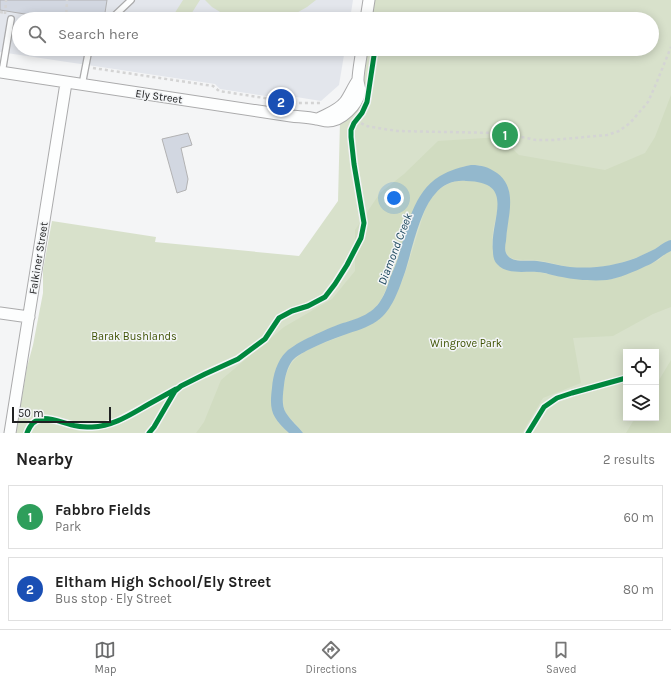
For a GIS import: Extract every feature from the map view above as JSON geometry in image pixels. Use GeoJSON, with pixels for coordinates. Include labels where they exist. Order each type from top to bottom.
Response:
{"type":"FeatureCollection","features":[{"type":"Feature","properties":{"kind":"street"},"geometry":{"type":"LineString","coordinates":[[367,12],[369,0]]}},
{"type":"Feature","properties":{"kind":"street"},"geometry":{"type":"LineString","coordinates":[[341,112],[352,108],[358,98],[360,92],[358,80],[361,56]]}},
{"type":"Feature","properties":{"kind":"street","name":"Ely Street"},"geometry":{"type":"LineString","coordinates":[[1,72],[66,83],[318,119],[322,121],[330,121],[341,112]]}},
{"type":"Feature","properties":{"kind":"street","name":"Falkiner Street"},"geometry":{"type":"LineString","coordinates":[[10,433],[66,83]]}},
{"type":"Feature","properties":{"kind":"street"},"geometry":{"type":"LineString","coordinates":[[0,313],[28,317]]}},
{"type":"Feature","properties":{"kind":"lane"},"geometry":{"type":"LineString","coordinates":[[118,12],[131,0]]}},
{"type":"Feature","properties":{"kind":"lane"},"geometry":{"type":"LineString","coordinates":[[1,72],[11,20]]}},
{"type":"Feature","properties":{"kind":"lane"},"geometry":{"type":"LineString","coordinates":[[82,85],[88,56]]}},
{"type":"Feature","properties":{"kind":"path"},"geometry":{"type":"LineString","coordinates":[[66,0],[66,12]]}},
{"type":"Feature","properties":{"kind":"path"},"geometry":{"type":"LineString","coordinates":[[0,12],[4,13]]}},
{"type":"Feature","properties":{"kind":"path"},"geometry":{"type":"LineString","coordinates":[[89,67],[213,86],[219,91],[297,103],[336,105],[341,112],[366,126],[397,131],[497,133],[512,134],[536,140],[569,139],[607,135],[619,131],[630,123],[648,102],[671,47]]}},
{"type":"Feature","properties":{"kind":"shaded area"},"geometry":{"type":"Polygon","coordinates":[[[0,0],[353,0],[351,12],[12,12],[12,54],[0,52],[0,0]]]}},
{"type":"Feature","properties":{"kind":"shaded area"},"geometry":{"type":"Polygon","coordinates":[[[27,56],[344,56],[339,85],[321,101],[290,96],[278,98],[220,89],[215,84],[27,56]]]}},
{"type":"Feature","properties":{"kind":"green space"},"geometry":{"type":"Polygon","coordinates":[[[183,0],[200,0],[192,12],[175,12],[183,0]]]}},
{"type":"Feature","properties":{"kind":"green space"},"geometry":{"type":"Polygon","coordinates":[[[205,0],[316,0],[298,12],[220,12],[205,0]]]}},
{"type":"Feature","properties":{"kind":"green space","name":"Barak Bushlands"},"geometry":{"type":"Polygon","coordinates":[[[374,0],[671,0],[671,433],[16,433],[27,367],[33,345],[43,293],[43,270],[52,221],[156,237],[155,242],[299,256],[338,201],[340,121],[362,92],[367,56],[659,56],[659,12],[373,12],[374,0]]]}},
{"type":"Feature","properties":{"kind":"green space"},"geometry":{"type":"Polygon","coordinates":[[[671,95],[671,240],[638,257],[595,268],[578,268],[539,261],[512,259],[506,253],[505,248],[510,194],[480,165],[462,167],[417,201],[386,289],[381,300],[373,310],[357,319],[310,337],[286,352],[278,422],[289,433],[196,433],[204,422],[221,380],[284,327],[332,299],[355,271],[355,230],[380,193],[404,174],[438,141],[501,137],[519,155],[605,170],[645,153],[655,137],[671,95]]]}},
{"type":"Feature","properties":{"kind":"green space","name":"Wingrove Park"},"geometry":{"type":"Polygon","coordinates":[[[456,181],[477,181],[486,184],[496,193],[498,208],[493,230],[492,245],[510,271],[538,272],[562,277],[607,280],[616,278],[659,260],[666,253],[671,251],[671,307],[653,314],[613,336],[573,338],[581,383],[543,398],[522,433],[303,433],[287,415],[285,410],[283,392],[289,368],[298,356],[320,344],[346,334],[385,311],[389,307],[404,277],[424,213],[430,200],[439,189],[456,181]]]}},
{"type":"Feature","properties":{"kind":"green space"},"geometry":{"type":"Polygon","coordinates":[[[671,360],[671,433],[626,433],[633,421],[659,421],[659,380],[671,360]]]}},
{"type":"Feature","properties":{"kind":"water"},"geometry":{"type":"Polygon","coordinates":[[[471,165],[482,166],[494,171],[504,180],[508,187],[510,204],[505,249],[508,256],[514,260],[587,268],[612,265],[636,258],[671,240],[671,251],[649,265],[607,280],[578,280],[540,272],[516,272],[506,270],[497,264],[493,257],[493,240],[498,205],[496,195],[492,188],[482,183],[466,181],[449,183],[438,191],[425,210],[405,272],[387,312],[377,321],[308,350],[292,361],[285,379],[283,407],[288,416],[303,433],[289,433],[275,418],[271,402],[274,373],[283,356],[291,348],[304,340],[334,326],[363,316],[377,305],[385,292],[396,263],[412,212],[423,192],[440,176],[456,169],[471,165]]]}},
{"type":"Feature","properties":{"kind":"building"},"geometry":{"type":"Polygon","coordinates":[[[0,0],[107,0],[105,12],[12,12],[0,10],[0,0]]]}},
{"type":"Feature","properties":{"kind":"building"},"geometry":{"type":"Polygon","coordinates":[[[188,133],[192,145],[181,148],[188,179],[186,190],[177,193],[162,139],[188,133]]]}},
{"type":"Feature","properties":{"kind":"cycle path"},"geometry":{"type":"LineString","coordinates":[[149,433],[175,391],[181,386],[238,359],[265,339],[279,318],[325,297],[347,265],[361,238],[364,223],[354,164],[351,130],[367,102],[374,56]]}},
{"type":"Feature","properties":{"kind":"cycle path"},"geometry":{"type":"LineString","coordinates":[[528,433],[544,407],[557,398],[623,379]]}},
{"type":"Feature","properties":{"kind":"cycle path"},"geometry":{"type":"LineString","coordinates":[[27,433],[31,425],[42,419],[55,420],[81,427],[100,426],[115,422],[176,389]]}},
{"type":"Feature","properties":{"kind":"place","name":"Eltham High School/Ely Street"},"geometry":{"type":"Point","coordinates":[281,102]}},
{"type":"Feature","properties":{"kind":"place","name":"Fabbro Fields"},"geometry":{"type":"Point","coordinates":[505,135]}},
{"type":"Feature","properties":{"kind":"water label","name":"Diamond Creek"},"geometry":{"type":"Point","coordinates":[395,249]}}]}
